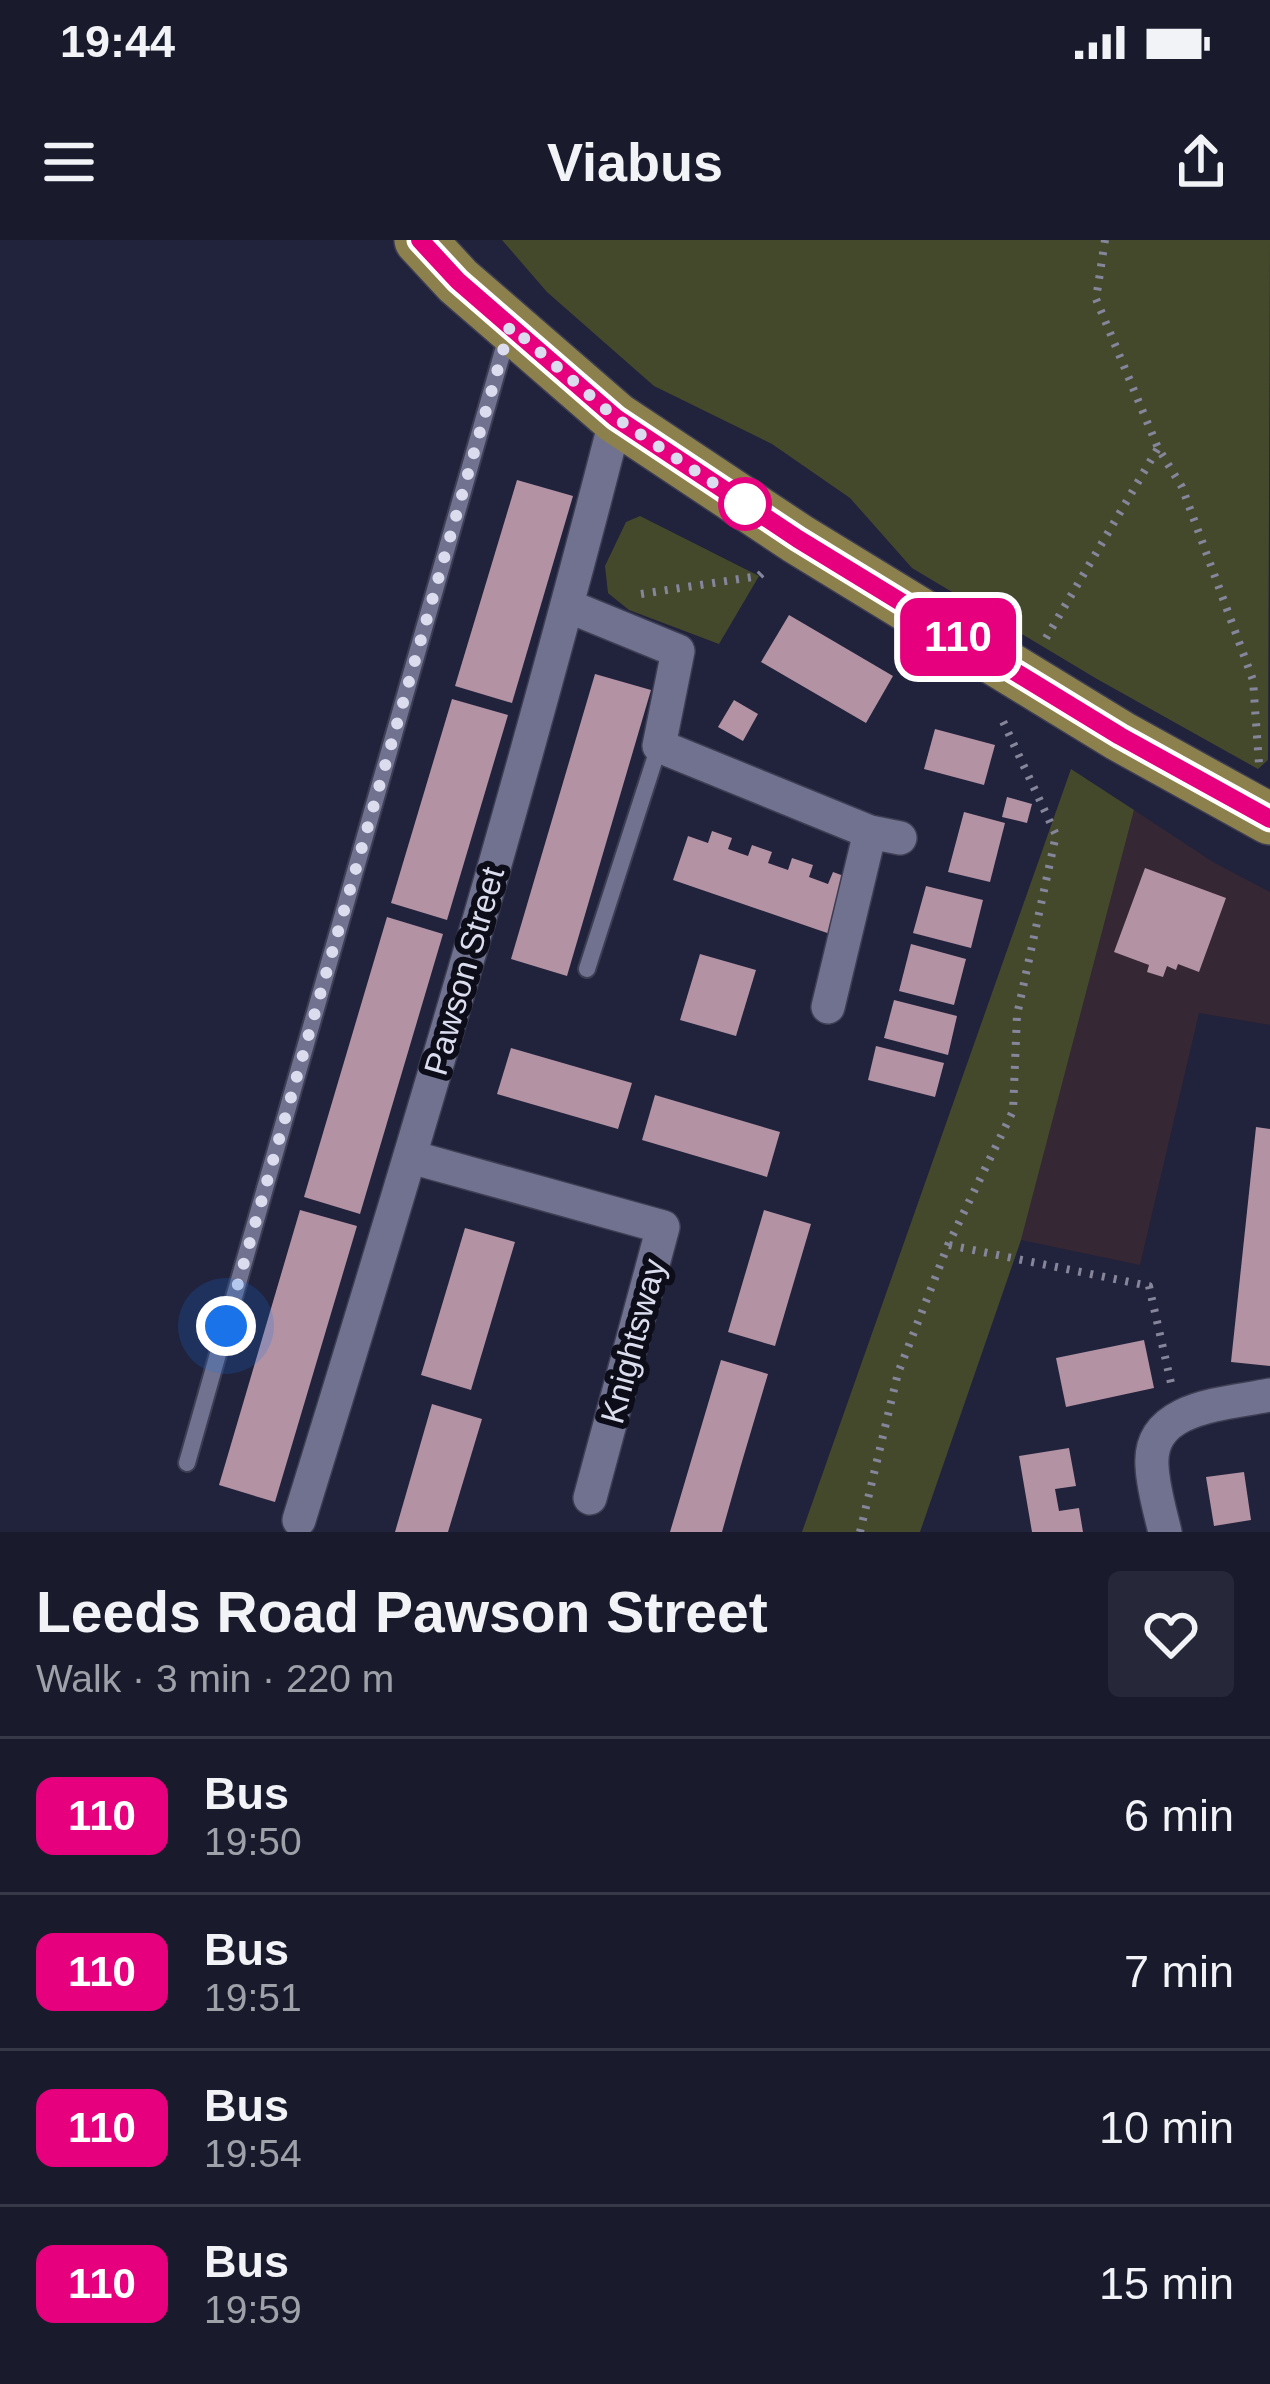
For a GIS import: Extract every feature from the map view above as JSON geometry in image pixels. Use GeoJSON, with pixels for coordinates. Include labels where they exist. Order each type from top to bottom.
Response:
{"type":"FeatureCollection","features":[{"type":"Feature","properties":{"kind":"main road"},"geometry":{"type":"LineString","coordinates":[[420,240],[616,418],[798,539],[1120,736],[1263,809]]}},
{"type":"Feature","properties":{"kind":"street","name":"Pawson Street"},"geometry":{"type":"LineString","coordinates":[[298,1520],[411,1157],[568,606],[616,418]]}},
{"type":"Feature","properties":{"kind":"street"},"geometry":{"type":"LineString","coordinates":[[568,606],[678,651],[659,746],[885,835],[829,1007]]}},
{"type":"Feature","properties":{"kind":"street","name":"Knightsway"},"geometry":{"type":"LineString","coordinates":[[411,1157],[663,1227],[590,1498]]}},
{"type":"Feature","properties":{"kind":"street"},"geometry":{"type":"LineString","coordinates":[[1165,1532],[1151,1461],[1162,1432],[1179,1414],[1270,1395]]}},
{"type":"Feature","properties":{"kind":"lane"},"geometry":{"type":"LineString","coordinates":[[187,1462],[510,326]]}},
{"type":"Feature","properties":{"kind":"lane"},"geometry":{"type":"LineString","coordinates":[[587,969],[659,746]]}},
{"type":"Feature","properties":{"kind":"path"},"geometry":{"type":"LineString","coordinates":[[1105,240],[1096,299],[1158,448],[1182,488],[1252,680],[1263,809]]}},
{"type":"Feature","properties":{"kind":"path"},"geometry":{"type":"LineString","coordinates":[[1040,648],[1158,448]]}},
{"type":"Feature","properties":{"kind":"path"},"geometry":{"type":"LineString","coordinates":[[568,606],[758,576],[798,539]]}},
{"type":"Feature","properties":{"kind":"path"},"geometry":{"type":"LineString","coordinates":[[860,1532],[898,1373],[948,1245],[1013,1111],[1017,1016],[1056,835],[998,710]]}},
{"type":"Feature","properties":{"kind":"path"},"geometry":{"type":"LineString","coordinates":[[948,1245],[1148,1286],[1179,1414]]}},
{"type":"Feature","properties":{"kind":"shaded area"},"geometry":{"type":"Polygon","coordinates":[[[1134,810],[1213,862],[1270,892],[1270,1025],[1199,1013],[1140,1265],[1021,1240],[1134,810]]]}},
{"type":"Feature","properties":{"kind":"green space"},"geometry":{"type":"Polygon","coordinates":[[[502,240],[1270,240],[1268,760],[1258,769],[912,568],[850,498],[772,444],[654,386],[547,292],[502,240]]]}},
{"type":"Feature","properties":{"kind":"green space"},"geometry":{"type":"Polygon","coordinates":[[[640,516],[759,576],[719,644],[629,610],[608,593],[605,566],[626,522],[640,516]]]}},
{"type":"Feature","properties":{"kind":"green space"},"geometry":{"type":"Polygon","coordinates":[[[1071,769],[1134,810],[1021,1240],[920,1532],[802,1532],[1071,769]]]}},
{"type":"Feature","properties":{"kind":"building"},"geometry":{"type":"Polygon","coordinates":[[[517,480],[573,496],[512,703],[455,686],[517,480]]]}},
{"type":"Feature","properties":{"kind":"building"},"geometry":{"type":"Polygon","coordinates":[[[789,615],[893,676],[866,723],[761,662],[789,615]]]}},
{"type":"Feature","properties":{"kind":"building"},"geometry":{"type":"Polygon","coordinates":[[[595,674],[651,690],[567,976],[511,959],[595,674]]]}},
{"type":"Feature","properties":{"kind":"building"},"geometry":{"type":"Polygon","coordinates":[[[452,699],[508,715],[447,920],[391,903],[452,699]]]}},
{"type":"Feature","properties":{"kind":"building"},"geometry":{"type":"Polygon","coordinates":[[[734,700],[758,714],[743,741],[718,727],[734,700]]]}},
{"type":"Feature","properties":{"kind":"building"},"geometry":{"type":"Polygon","coordinates":[[[935,729],[995,745],[984,785],[924,769],[935,729]]]}},
{"type":"Feature","properties":{"kind":"building"},"geometry":{"type":"Polygon","coordinates":[[[1007,797],[1032,804],[1027,823],[1002,817],[1007,797]]]}},
{"type":"Feature","properties":{"kind":"building"},"geometry":{"type":"Polygon","coordinates":[[[964,812],[1005,823],[990,882],[948,872],[964,812]]]}},
{"type":"Feature","properties":{"kind":"building"},"geometry":{"type":"Polygon","coordinates":[[[712,831],[732,838],[728,849],[748,856],[752,845],[772,852],[768,863],[788,870],[792,858],[813,865],[809,877],[828,884],[833,872],[852,879],[833,935],[673,880],[688,836],[708,843],[712,831]]]}},
{"type":"Feature","properties":{"kind":"building"},"geometry":{"type":"Polygon","coordinates":[[[1145,868],[1226,898],[1199,972],[1178,964],[1176,970],[1167,966],[1163,977],[1147,972],[1149,965],[1114,952],[1145,868]]]}},
{"type":"Feature","properties":{"kind":"building"},"geometry":{"type":"Polygon","coordinates":[[[926,886],[983,900],[971,948],[913,933],[926,886]]]}},
{"type":"Feature","properties":{"kind":"building"},"geometry":{"type":"Polygon","coordinates":[[[387,917],[443,934],[360,1214],[304,1197],[387,917]]]}},
{"type":"Feature","properties":{"kind":"building"},"geometry":{"type":"Polygon","coordinates":[[[911,944],[966,959],[954,1005],[899,991],[911,944]]]}},
{"type":"Feature","properties":{"kind":"building"},"geometry":{"type":"Polygon","coordinates":[[[700,954],[756,970],[736,1036],[680,1020],[700,954]]]}},
{"type":"Feature","properties":{"kind":"building"},"geometry":{"type":"Polygon","coordinates":[[[894,1000],[957,1016],[948,1055],[884,1038],[894,1000]]]}},
{"type":"Feature","properties":{"kind":"building"},"geometry":{"type":"Polygon","coordinates":[[[876,1046],[944,1063],[935,1097],[868,1080],[876,1046]]]}},
{"type":"Feature","properties":{"kind":"building"},"geometry":{"type":"Polygon","coordinates":[[[511,1048],[632,1083],[618,1129],[497,1094],[511,1048]]]}},
{"type":"Feature","properties":{"kind":"building"},"geometry":{"type":"Polygon","coordinates":[[[655,1095],[780,1132],[767,1177],[642,1140],[655,1095]]]}},
{"type":"Feature","properties":{"kind":"building"},"geometry":{"type":"Polygon","coordinates":[[[1256,1127],[1270,1129],[1270,1366],[1231,1362],[1256,1127]]]}},
{"type":"Feature","properties":{"kind":"building"},"geometry":{"type":"Polygon","coordinates":[[[300,1210],[357,1226],[275,1502],[219,1485],[300,1210]]]}},
{"type":"Feature","properties":{"kind":"building"},"geometry":{"type":"Polygon","coordinates":[[[764,1210],[811,1224],[775,1346],[728,1332],[764,1210]]]}},
{"type":"Feature","properties":{"kind":"building"},"geometry":{"type":"Polygon","coordinates":[[[465,1228],[515,1242],[471,1390],[421,1375],[465,1228]]]}},
{"type":"Feature","properties":{"kind":"building"},"geometry":{"type":"Polygon","coordinates":[[[1144,1340],[1154,1388],[1066,1407],[1056,1358],[1144,1340]]]}},
{"type":"Feature","properties":{"kind":"building"},"geometry":{"type":"Polygon","coordinates":[[[721,1360],[768,1374],[722,1532],[670,1532],[721,1360]]]}},
{"type":"Feature","properties":{"kind":"building"},"geometry":{"type":"Polygon","coordinates":[[[432,1404],[482,1419],[448,1532],[395,1532],[432,1404]]]}},
{"type":"Feature","properties":{"kind":"building"},"geometry":{"type":"Polygon","coordinates":[[[1069,1448],[1076,1486],[1055,1489],[1059,1511],[1079,1508],[1083,1532],[1032,1532],[1019,1456],[1069,1448]]]}},
{"type":"Feature","properties":{"kind":"building"},"geometry":{"type":"Polygon","coordinates":[[[1244,1472],[1251,1520],[1214,1526],[1206,1477],[1244,1472]]]}},
{"type":"Feature","properties":{"kind":"bus line","name":"110"},"geometry":{"type":"LineString","coordinates":[[420,240],[458,281],[616,418],[798,539],[1120,736],[1270,819]]}},
{"type":"Feature","properties":{"kind":"route"},"geometry":{"type":"LineString","coordinates":[[226,1326],[510,326],[616,418],[745,504]]}}]}
